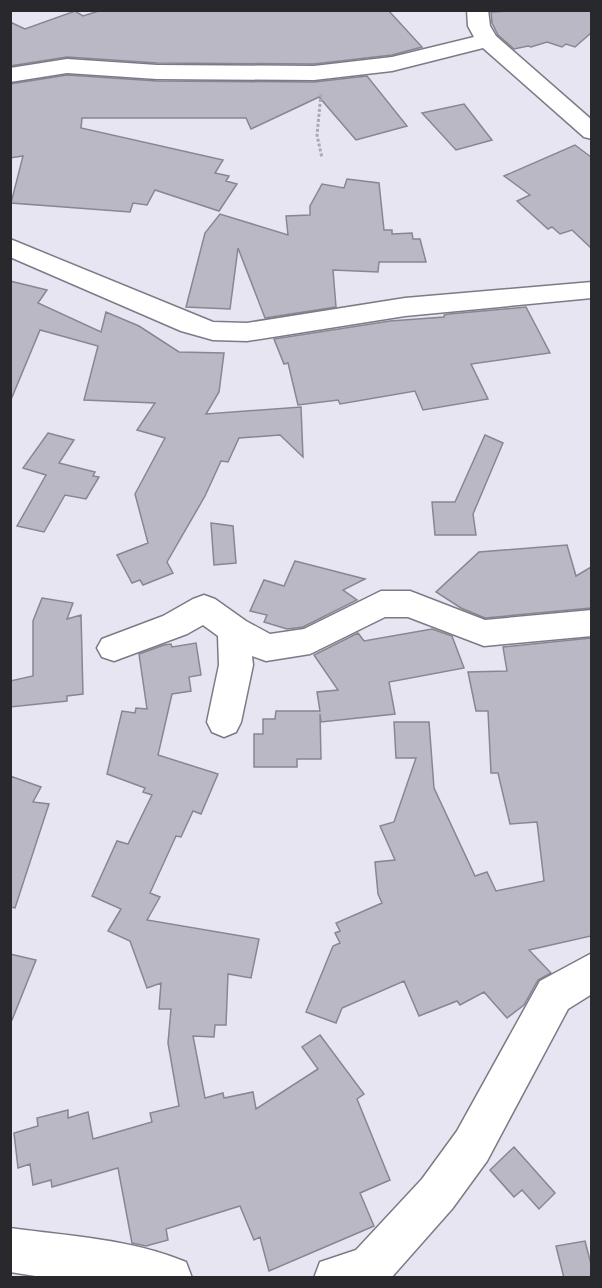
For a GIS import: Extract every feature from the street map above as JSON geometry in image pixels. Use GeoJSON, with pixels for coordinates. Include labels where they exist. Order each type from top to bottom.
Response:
{"type":"FeatureCollection","features":[{"type":"Feature","properties":{"kind":"street"},"geometry":{"type":"LineString","coordinates":[[477,10],[479,26],[487,40],[591,132]]}},
{"type":"Feature","properties":{"kind":"street"},"geometry":{"type":"LineString","coordinates":[[10,75],[67,66],[157,72],[314,73],[392,64],[487,40]]}},
{"type":"Feature","properties":{"kind":"street"},"geometry":{"type":"LineString","coordinates":[[10,247],[191,325],[221,332],[247,332],[405,307],[591,290]]}},
{"type":"Feature","properties":{"kind":"street"},"geometry":{"type":"LineString","coordinates":[[114,648],[175,625],[204,608],[234,630],[266,648],[310,641],[381,604],[410,604],[484,633],[591,623]]}},
{"type":"Feature","properties":{"kind":"street"},"geometry":{"type":"LineString","coordinates":[[224,722],[236,665],[234,630]]}},
{"type":"Feature","properties":{"kind":"street"},"geometry":{"type":"LineString","coordinates":[[336,1278],[369,1269],[436,1194],[472,1146],[554,995],[591,972]]}},
{"type":"Feature","properties":{"kind":"street"},"geometry":{"type":"LineString","coordinates":[[10,1250],[105,1263],[170,1278]]}},
{"type":"Feature","properties":{"kind":"path"},"geometry":{"type":"LineString","coordinates":[[314,73],[321,92],[317,135],[322,158]]}},
{"type":"Feature","properties":{"kind":"building"},"geometry":{"type":"Polygon","coordinates":[[[102,10],[388,10],[422,47],[392,55],[314,64],[157,63],[67,57],[10,66],[10,22],[25,29],[75,11],[83,16],[102,10]]]}},
{"type":"Feature","properties":{"kind":"building"},"geometry":{"type":"Polygon","coordinates":[[[591,10],[591,33],[575,47],[566,44],[562,47],[547,42],[514,49],[498,35],[492,23],[491,12],[591,10]]]}},
{"type":"Feature","properties":{"kind":"building"},"geometry":{"type":"Polygon","coordinates":[[[67,75],[157,81],[314,82],[367,76],[407,126],[356,140],[319,97],[251,129],[246,118],[82,118],[81,128],[223,160],[215,173],[229,176],[226,181],[237,184],[219,211],[155,190],[147,205],[133,203],[130,212],[11,203],[23,156],[10,158],[10,84],[67,75]]]}},
{"type":"Feature","properties":{"kind":"building"},"geometry":{"type":"Polygon","coordinates":[[[464,104],[492,140],[456,150],[422,113],[464,104]]]}},
{"type":"Feature","properties":{"kind":"building"},"geometry":{"type":"Polygon","coordinates":[[[575,145],[591,157],[591,248],[572,230],[560,234],[552,227],[548,229],[517,201],[530,195],[504,176],[575,145]]]}},
{"type":"Feature","properties":{"kind":"building"},"geometry":{"type":"Polygon","coordinates":[[[347,179],[379,183],[384,230],[392,230],[392,234],[412,233],[413,239],[420,239],[426,262],[379,262],[378,272],[333,270],[336,307],[265,318],[238,248],[230,309],[186,307],[205,233],[220,214],[288,235],[286,216],[310,215],[310,206],[322,184],[344,188],[347,179]]]}},
{"type":"Feature","properties":{"kind":"building"},"geometry":{"type":"Polygon","coordinates":[[[10,281],[47,290],[38,303],[101,332],[106,312],[139,326],[179,352],[224,353],[219,392],[206,414],[301,407],[303,457],[280,435],[239,438],[228,462],[221,461],[205,496],[167,562],[173,573],[143,585],[140,580],[132,583],[117,555],[148,543],[135,494],[165,438],[137,430],[155,403],[84,400],[98,346],[40,330],[10,402],[10,281]]]}},
{"type":"Feature","properties":{"kind":"building"},"geometry":{"type":"Polygon","coordinates":[[[526,307],[550,353],[471,364],[488,399],[423,410],[415,391],[340,404],[338,400],[298,405],[288,363],[284,364],[274,339],[390,321],[526,307]]]}},
{"type":"Feature","properties":{"kind":"building"},"geometry":{"type":"Polygon","coordinates":[[[48,433],[74,440],[59,463],[95,472],[93,476],[99,477],[86,499],[65,495],[44,532],[17,526],[46,475],[23,468],[48,433]]]}},
{"type":"Feature","properties":{"kind":"building"},"geometry":{"type":"Polygon","coordinates":[[[485,435],[503,443],[473,514],[476,535],[435,535],[432,502],[455,502],[485,435]]]}},
{"type":"Feature","properties":{"kind":"building"},"geometry":{"type":"Polygon","coordinates":[[[211,523],[233,526],[236,563],[214,565],[211,523]]]}},
{"type":"Feature","properties":{"kind":"building"},"geometry":{"type":"Polygon","coordinates":[[[567,545],[576,576],[591,567],[591,608],[485,618],[461,608],[436,592],[479,552],[567,545]]]}},
{"type":"Feature","properties":{"kind":"building"},"geometry":{"type":"Polygon","coordinates":[[[295,561],[365,579],[343,590],[357,600],[303,627],[287,629],[264,622],[267,615],[250,611],[264,580],[284,586],[295,561]]]}},
{"type":"Feature","properties":{"kind":"building"},"geometry":{"type":"Polygon","coordinates":[[[42,598],[73,603],[67,619],[81,615],[83,694],[67,696],[67,701],[10,707],[10,681],[33,676],[33,621],[42,598]]]}},
{"type":"Feature","properties":{"kind":"building"},"geometry":{"type":"Polygon","coordinates":[[[432,629],[452,636],[464,668],[389,682],[395,714],[321,722],[320,714],[321,759],[297,759],[297,767],[254,767],[254,734],[263,734],[263,719],[275,719],[276,711],[320,711],[317,692],[338,690],[314,655],[358,633],[364,641],[432,629]]]}},
{"type":"Feature","properties":{"kind":"building"},"geometry":{"type":"Polygon","coordinates":[[[591,638],[591,936],[529,950],[551,973],[538,980],[524,1005],[507,1018],[484,992],[460,1005],[457,1001],[419,1016],[404,981],[342,1008],[336,1023],[306,1012],[333,946],[340,943],[335,933],[340,931],[336,923],[382,903],[378,894],[375,862],[395,860],[380,826],[394,822],[416,758],[396,758],[394,722],[429,722],[434,788],[475,876],[487,872],[496,891],[544,881],[537,822],[510,824],[498,773],[491,773],[488,711],[476,711],[468,672],[507,671],[503,647],[591,638]]]}},
{"type":"Feature","properties":{"kind":"building"},"geometry":{"type":"Polygon","coordinates":[[[196,643],[201,675],[189,677],[191,691],[172,694],[158,755],[218,774],[201,814],[193,811],[181,837],[176,836],[150,893],[160,897],[147,920],[259,939],[251,978],[228,974],[226,1025],[215,1025],[214,1037],[193,1036],[205,1098],[223,1093],[224,1098],[253,1092],[256,1109],[318,1069],[302,1047],[320,1035],[364,1094],[357,1099],[390,1180],[360,1193],[374,1226],[269,1271],[260,1237],[254,1240],[240,1206],[166,1229],[168,1240],[146,1246],[132,1243],[118,1168],[52,1187],[51,1180],[33,1185],[30,1164],[18,1168],[14,1133],[38,1126],[37,1118],[68,1110],[68,1118],[88,1112],[93,1139],[152,1122],[150,1113],[179,1106],[168,1043],[171,1009],[159,1009],[161,983],[147,988],[130,941],[108,931],[121,909],[92,896],[117,841],[128,844],[152,795],[143,792],[145,788],[107,774],[122,711],[135,713],[136,708],[147,709],[139,654],[164,645],[171,644],[172,647],[196,643]]]}},
{"type":"Feature","properties":{"kind":"building"},"geometry":{"type":"Polygon","coordinates":[[[10,776],[41,787],[33,802],[49,804],[15,908],[10,907],[10,776]]]}},
{"type":"Feature","properties":{"kind":"building"},"geometry":{"type":"Polygon","coordinates":[[[10,954],[36,960],[12,1020],[10,1020],[10,954]]]}},
{"type":"Feature","properties":{"kind":"building"},"geometry":{"type":"Polygon","coordinates":[[[514,1147],[555,1193],[539,1209],[522,1190],[514,1197],[490,1170],[514,1147]]]}},
{"type":"Feature","properties":{"kind":"building"},"geometry":{"type":"Polygon","coordinates":[[[585,1241],[591,1264],[591,1278],[564,1278],[556,1246],[585,1241]]]}}]}
